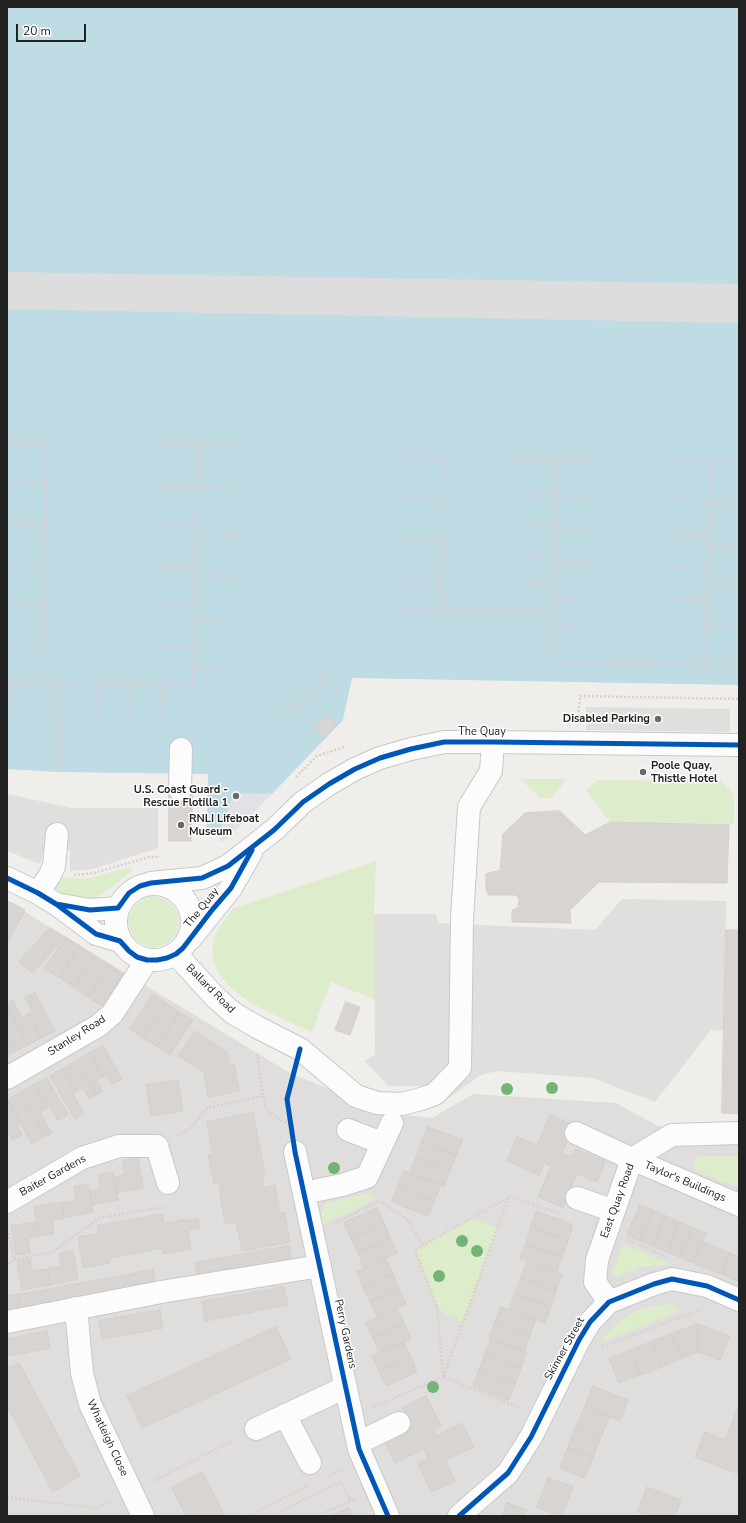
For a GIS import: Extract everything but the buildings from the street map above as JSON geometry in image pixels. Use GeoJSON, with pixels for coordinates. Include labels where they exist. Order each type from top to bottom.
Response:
{"type":"FeatureCollection","features":[{"type":"Feature","properties":{"kind":"street","name":"The Quay"},"geometry":{"type":"LineString","coordinates":[[151,883],[202,878],[228,866],[274,830],[303,802],[322,789],[355,769],[380,758],[410,749],[444,742],[494,742],[739,750]]}},
{"type":"Feature","properties":{"kind":"street","name":"Ballard Road"},"geometry":{"type":"LineString","coordinates":[[182,948],[215,997],[233,1013],[300,1049],[356,1096],[377,1103],[402,1104],[435,1094],[460,1068],[462,919],[469,807],[491,771],[494,742]]}},
{"type":"Feature","properties":{"kind":"street"},"geometry":{"type":"LineString","coordinates":[[180,790],[181,749]]}},
{"type":"Feature","properties":{"kind":"street"},"geometry":{"type":"LineString","coordinates":[[38,893],[54,866],[57,834]]}},
{"type":"Feature","properties":{"kind":"street","name":"The Quay"},"geometry":{"type":"LineString","coordinates":[[182,948],[231,888],[255,845]]}},
{"type":"Feature","properties":{"kind":"street"},"geometry":{"type":"LineString","coordinates":[[7,878],[38,893],[56,904],[96,934],[120,941]]}},
{"type":"Feature","properties":{"kind":"street"},"geometry":{"type":"LineString","coordinates":[[151,883],[163,884],[174,889],[184,897],[190,907],[193,918],[192,930],[182,948],[167,958],[147,960],[129,951],[120,941],[116,923],[118,908],[129,893],[140,886],[151,883]]}},
{"type":"Feature","properties":{"kind":"street"},"geometry":{"type":"LineString","coordinates":[[56,904],[90,910],[118,908]]}},
{"type":"Feature","properties":{"kind":"street","name":"Stanley Road"},"geometry":{"type":"LineString","coordinates":[[7,1078],[98,1026],[112,1014],[147,960]]}},
{"type":"Feature","properties":{"kind":"street"},"geometry":{"type":"LineString","coordinates":[[304,1193],[342,1185],[367,1177],[392,1123]]}},
{"type":"Feature","properties":{"kind":"street"},"geometry":{"type":"LineString","coordinates":[[348,1130],[382,1144]]}},
{"type":"Feature","properties":{"kind":"street","name":"Taylor's Buildings"},"geometry":{"type":"LineString","coordinates":[[576,1133],[739,1205]]}},
{"type":"Feature","properties":{"kind":"street","name":"East Quay Road"},"geometry":{"type":"LineString","coordinates":[[609,1302],[596,1282],[597,1260],[632,1159],[672,1135],[739,1133]]}},
{"type":"Feature","properties":{"kind":"street","name":"Baiter Gardens"},"geometry":{"type":"LineString","coordinates":[[7,1202],[82,1158],[119,1146],[157,1146]]}},
{"type":"Feature","properties":{"kind":"street"},"geometry":{"type":"LineString","coordinates":[[157,1146],[168,1183]]}},
{"type":"Feature","properties":{"kind":"street","name":"Perry Gardens"},"geometry":{"type":"LineString","coordinates":[[295,1152],[361,1452],[388,1516]]}},
{"type":"Feature","properties":{"kind":"street"},"geometry":{"type":"LineString","coordinates":[[577,1198],[611,1221]]}},
{"type":"Feature","properties":{"kind":"street"},"geometry":{"type":"LineString","coordinates":[[7,1322],[161,1292],[320,1266]]}},
{"type":"Feature","properties":{"kind":"street","name":"Skinner Street"},"geometry":{"type":"LineString","coordinates":[[460,1516],[508,1473],[531,1437],[579,1340],[590,1322],[609,1302],[654,1284],[672,1279],[707,1286],[736,1298]]}},
{"type":"Feature","properties":{"kind":"street","name":"Whatleigh Close"},"geometry":{"type":"LineString","coordinates":[[76,1308],[82,1373],[90,1404],[144,1516]]}},
{"type":"Feature","properties":{"kind":"street"},"geometry":{"type":"LineString","coordinates":[[256,1429],[346,1387]]}},
{"type":"Feature","properties":{"kind":"street"},"geometry":{"type":"LineString","coordinates":[[285,1415],[316,1475]]}},
{"type":"Feature","properties":{"kind":"street"},"geometry":{"type":"LineString","coordinates":[[361,1452],[399,1423]]}},
{"type":"Feature","properties":{"kind":"path"},"geometry":{"type":"LineString","coordinates":[[7,441],[47,440],[42,682]]}},
{"type":"Feature","properties":{"kind":"path"},"geometry":{"type":"LineString","coordinates":[[155,443],[244,445]]}},
{"type":"Feature","properties":{"kind":"path"},"geometry":{"type":"LineString","coordinates":[[7,681],[193,685],[198,444]]}},
{"type":"Feature","properties":{"kind":"path"},"geometry":{"type":"LineString","coordinates":[[399,457],[443,457],[441,611]]}},
{"type":"Feature","properties":{"kind":"path"},"geometry":{"type":"LineString","coordinates":[[514,459],[601,460]]}},
{"type":"Feature","properties":{"kind":"path"},"geometry":{"type":"LineString","coordinates":[[556,460],[554,662],[739,666]]}},
{"type":"Feature","properties":{"kind":"path"},"geometry":{"type":"LineString","coordinates":[[667,462],[739,463]]}},
{"type":"Feature","properties":{"kind":"path"},"geometry":{"type":"LineString","coordinates":[[706,665],[711,463]]}},
{"type":"Feature","properties":{"kind":"path"},"geometry":{"type":"LineString","coordinates":[[7,482],[46,483]]}},
{"type":"Feature","properties":{"kind":"path"},"geometry":{"type":"LineString","coordinates":[[158,485],[236,487]]}},
{"type":"Feature","properties":{"kind":"path"},"geometry":{"type":"LineString","coordinates":[[524,495],[595,496]]}},
{"type":"Feature","properties":{"kind":"path"},"geometry":{"type":"LineString","coordinates":[[399,498],[443,499]]}},
{"type":"Feature","properties":{"kind":"path"},"geometry":{"type":"LineString","coordinates":[[672,500],[710,501]]}},
{"type":"Feature","properties":{"kind":"path"},"geometry":{"type":"LineString","coordinates":[[710,505],[739,506]]}},
{"type":"Feature","properties":{"kind":"path"},"geometry":{"type":"LineString","coordinates":[[521,524],[555,524]]}},
{"type":"Feature","properties":{"kind":"path"},"geometry":{"type":"LineString","coordinates":[[8,525],[45,526]]}},
{"type":"Feature","properties":{"kind":"path"},"geometry":{"type":"LineString","coordinates":[[157,526],[196,527]]}},
{"type":"Feature","properties":{"kind":"path"},"geometry":{"type":"LineString","coordinates":[[555,528],[595,529]]}},
{"type":"Feature","properties":{"kind":"path"},"geometry":{"type":"LineString","coordinates":[[196,532],[237,534]]}},
{"type":"Feature","properties":{"kind":"path"},"geometry":{"type":"LineString","coordinates":[[671,533],[709,534]]}},
{"type":"Feature","properties":{"kind":"path"},"geometry":{"type":"LineString","coordinates":[[400,540],[442,541]]}},
{"type":"Feature","properties":{"kind":"path"},"geometry":{"type":"LineString","coordinates":[[709,547],[739,548]]}},
{"type":"Feature","properties":{"kind":"path"},"geometry":{"type":"LineString","coordinates":[[522,555],[555,555]]}},
{"type":"Feature","properties":{"kind":"path"},"geometry":{"type":"LineString","coordinates":[[555,563],[594,564]]}},
{"type":"Feature","properties":{"kind":"path"},"geometry":{"type":"LineString","coordinates":[[7,564],[44,565]]}},
{"type":"Feature","properties":{"kind":"path"},"geometry":{"type":"LineString","coordinates":[[157,565],[195,566]]}},
{"type":"Feature","properties":{"kind":"path"},"geometry":{"type":"LineString","coordinates":[[670,568],[708,569]]}},
{"type":"Feature","properties":{"kind":"path"},"geometry":{"type":"LineString","coordinates":[[195,575],[237,576]]}},
{"type":"Feature","properties":{"kind":"path"},"geometry":{"type":"LineString","coordinates":[[398,580],[442,580]]}},
{"type":"Feature","properties":{"kind":"path"},"geometry":{"type":"LineString","coordinates":[[524,583],[554,584]]}},
{"type":"Feature","properties":{"kind":"path"},"geometry":{"type":"LineString","coordinates":[[708,585],[739,586]]}},
{"type":"Feature","properties":{"kind":"path"},"geometry":{"type":"LineString","coordinates":[[554,598],[589,598]]}},
{"type":"Feature","properties":{"kind":"path"},"geometry":{"type":"LineString","coordinates":[[675,599],[708,600]]}},
{"type":"Feature","properties":{"kind":"path"},"geometry":{"type":"LineString","coordinates":[[7,604],[43,605]]}},
{"type":"Feature","properties":{"kind":"path"},"geometry":{"type":"LineString","coordinates":[[155,606],[194,607]]}},
{"type":"Feature","properties":{"kind":"path"},"geometry":{"type":"LineString","coordinates":[[396,611],[554,612]]}},
{"type":"Feature","properties":{"kind":"path"},"geometry":{"type":"LineString","coordinates":[[545,656],[546,613]]}},
{"type":"Feature","properties":{"kind":"path"},"geometry":{"type":"LineString","coordinates":[[194,622],[233,622]]}},
{"type":"Feature","properties":{"kind":"path"},"geometry":{"type":"LineString","coordinates":[[675,628],[739,626]]}},
{"type":"Feature","properties":{"kind":"path"},"geometry":{"type":"LineString","coordinates":[[554,627],[586,627]]}},
{"type":"Feature","properties":{"kind":"path"},"geometry":{"type":"LineString","coordinates":[[7,644],[42,645]]}},
{"type":"Feature","properties":{"kind":"path"},"geometry":{"type":"LineString","coordinates":[[154,646],[194,647]]}},
{"type":"Feature","properties":{"kind":"path"},"geometry":{"type":"LineString","coordinates":[[193,666],[232,666]]}},
{"type":"Feature","properties":{"kind":"path"},"geometry":{"type":"LineString","coordinates":[[259,738],[329,668]]}},
{"type":"Feature","properties":{"kind":"path"},"geometry":{"type":"LineString","coordinates":[[14,681],[14,712]]}},
{"type":"Feature","properties":{"kind":"path"},"geometry":{"type":"LineString","coordinates":[[290,707],[296,713],[326,681],[343,697]]}},
{"type":"Feature","properties":{"kind":"path"},"geometry":{"type":"LineString","coordinates":[[56,772],[58,682]]}},
{"type":"Feature","properties":{"kind":"path"},"geometry":{"type":"LineString","coordinates":[[98,683],[98,713]]}},
{"type":"Feature","properties":{"kind":"path"},"geometry":{"type":"LineString","coordinates":[[128,714],[129,684]]}},
{"type":"Feature","properties":{"kind":"path"},"geometry":{"type":"LineString","coordinates":[[160,714],[161,684]]}},
{"type":"Feature","properties":{"kind":"path"},"geometry":{"type":"LineString","coordinates":[[580,696],[739,699]]}},
{"type":"Feature","properties":{"kind":"path"},"geometry":{"type":"LineString","coordinates":[[253,1025],[263,1096],[267,1111],[291,1126]]}},
{"type":"Feature","properties":{"kind":"path"},"geometry":{"type":"LineString","coordinates":[[157,1146],[190,1129],[207,1108],[263,1096]]}},
{"type":"Feature","properties":{"kind":"path"},"geometry":{"type":"LineString","coordinates":[[290,1119],[295,1152]]}},
{"type":"Feature","properties":{"kind":"path"},"geometry":{"type":"LineString","coordinates":[[7,1266],[14,1259],[51,1252],[99,1218],[173,1205],[168,1183]]}},
{"type":"Feature","properties":{"kind":"path"},"geometry":{"type":"LineString","coordinates":[[443,1376],[437,1307],[415,1250],[509,1196],[562,1215]]}},
{"type":"Feature","properties":{"kind":"path"},"geometry":{"type":"LineString","coordinates":[[443,1376],[509,1196]]}},
{"type":"Feature","properties":{"kind":"path"},"geometry":{"type":"LineString","coordinates":[[313,1235],[379,1201],[408,1220],[423,1246]]}},
{"type":"Feature","properties":{"kind":"path"},"geometry":{"type":"LineString","coordinates":[[611,1221],[672,1259]]}},
{"type":"Feature","properties":{"kind":"path"},"geometry":{"type":"LineString","coordinates":[[7,1225],[14,1259]]}},
{"type":"Feature","properties":{"kind":"path"},"geometry":{"type":"LineString","coordinates":[[569,1360],[736,1298]]}},
{"type":"Feature","properties":{"kind":"path"},"geometry":{"type":"LineString","coordinates":[[352,1416],[443,1376],[541,1416]]}},
{"type":"Feature","properties":{"kind":"path"},"geometry":{"type":"LineString","coordinates":[[248,1516],[316,1475],[361,1452]]}},
{"type":"Feature","properties":{"kind":"path"},"geometry":{"type":"LineString","coordinates":[[271,1516],[340,1482],[351,1501]]}},
{"type":"Feature","properties":{"kind":"path"},"geometry":{"type":"LineString","coordinates":[[326,1512],[377,1490]]}},
{"type":"Feature","properties":{"kind":"shaded area","name":"Disabled Parking"},"geometry":{"type":"Polygon","coordinates":[[[586,707],[730,709],[730,732],[586,730],[586,707]]]}},
{"type":"Feature","properties":{"kind":"shaded area"},"geometry":{"type":"Polygon","coordinates":[[[234,792],[272,794],[226,840],[220,842],[221,828],[234,792]]]}},
{"type":"Feature","properties":{"kind":"shaded area"},"geometry":{"type":"Polygon","coordinates":[[[7,794],[72,808],[158,808],[158,848],[93,869],[70,871],[70,850],[45,847],[40,864],[7,851],[7,794]]]}},
{"type":"Feature","properties":{"kind":"shaded area"},"geometry":{"type":"Polygon","coordinates":[[[622,899],[726,901],[724,1031],[711,1030],[655,1102],[593,1078],[497,1071],[481,1075],[440,1104],[429,1086],[388,1086],[365,1061],[375,1054],[374,914],[436,914],[438,923],[595,930],[622,899]]]}},
{"type":"Feature","properties":{"kind":"shaded area"},"geometry":{"type":"Polygon","coordinates":[[[7,901],[290,1073],[375,1108],[396,1114],[432,1118],[473,1094],[616,1103],[658,1126],[724,1122],[739,1125],[739,1516],[7,1516],[7,901]]]}},
{"type":"Feature","properties":{"kind":"green space"},"geometry":{"type":"Polygon","coordinates":[[[520,779],[567,779],[551,798],[540,798],[520,779]]]}},
{"type":"Feature","properties":{"kind":"green space"},"geometry":{"type":"Polygon","coordinates":[[[597,780],[721,781],[734,794],[734,823],[729,825],[610,822],[586,791],[597,780]]]}},
{"type":"Feature","properties":{"kind":"green space"},"geometry":{"type":"Polygon","coordinates":[[[376,861],[374,914],[376,1000],[331,982],[312,1032],[243,998],[228,985],[218,971],[213,955],[215,936],[223,921],[234,908],[376,861]]]}},
{"type":"Feature","properties":{"kind":"green space"},"geometry":{"type":"Polygon","coordinates":[[[130,867],[133,871],[105,892],[91,899],[82,900],[70,898],[54,888],[56,877],[85,879],[130,867]]]}},
{"type":"Feature","properties":{"kind":"green space"},"geometry":{"type":"Polygon","coordinates":[[[154,897],[163,899],[172,904],[177,913],[179,922],[177,931],[172,940],[163,945],[154,947],[145,945],[136,940],[131,931],[129,922],[131,913],[136,904],[145,899],[154,897]]]}},
{"type":"Feature","properties":{"kind":"green space"},"geometry":{"type":"Polygon","coordinates":[[[697,1156],[739,1156],[739,1188],[696,1171],[693,1165],[697,1156]]]}},
{"type":"Feature","properties":{"kind":"green space"},"geometry":{"type":"Polygon","coordinates":[[[366,1193],[376,1199],[322,1225],[320,1216],[325,1204],[335,1200],[366,1193]]]}},
{"type":"Feature","properties":{"kind":"green space"},"geometry":{"type":"Polygon","coordinates":[[[472,1218],[498,1228],[463,1322],[444,1313],[437,1307],[415,1250],[472,1218]]]}},
{"type":"Feature","properties":{"kind":"green space"},"geometry":{"type":"Polygon","coordinates":[[[624,1244],[670,1264],[642,1267],[615,1277],[611,1272],[624,1244]]]}},
{"type":"Feature","properties":{"kind":"green space"},"geometry":{"type":"Polygon","coordinates":[[[673,1304],[678,1312],[600,1343],[615,1325],[632,1314],[651,1307],[673,1304]]]}},
{"type":"Feature","properties":{"kind":"water"},"geometry":{"type":"Polygon","coordinates":[[[7,7],[739,7],[739,685],[352,678],[343,720],[272,794],[234,793],[221,828],[207,829],[208,774],[57,772],[7,769],[7,7]]]}},
{"type":"Feature","properties":{"kind":"pier"},"geometry":{"type":"Polygon","coordinates":[[[7,272],[739,284],[739,323],[7,309],[7,272]]]}},
{"type":"Feature","properties":{"kind":"cycle path"},"geometry":{"type":"LineString","coordinates":[[56,904],[90,910],[118,908],[129,893],[140,886],[151,883],[202,878],[228,866],[274,830],[303,802],[329,784],[355,769],[380,758],[411,749],[444,742],[739,745]]}},
{"type":"Feature","properties":{"kind":"cycle path"},"geometry":{"type":"LineString","coordinates":[[7,878],[38,893],[56,904],[96,934],[120,941],[137,957],[147,960],[157,960],[176,954],[183,948],[231,888],[252,850]]}},
{"type":"Feature","properties":{"kind":"cycle path"},"geometry":{"type":"LineString","coordinates":[[300,1049],[287,1099],[295,1152],[359,1449],[388,1516]]}},
{"type":"Feature","properties":{"kind":"cycle path"},"geometry":{"type":"LineString","coordinates":[[459,1516],[508,1473],[531,1437],[579,1340],[590,1322],[609,1302],[654,1284],[672,1279],[707,1286],[739,1300]]}},
{"type":"Feature","properties":{"kind":"place","name":"Disabled Parking"},"geometry":{"type":"Point","coordinates":[658,719]}},
{"type":"Feature","properties":{"kind":"place","name":"Poole Quay, Thistle Hotel"},"geometry":{"type":"Point","coordinates":[643,772]}},
{"type":"Feature","properties":{"kind":"place","name":"U.S. Coast Guard - Rescue Flotilla 1"},"geometry":{"type":"Point","coordinates":[236,796]}},
{"type":"Feature","properties":{"kind":"place","name":"RNLI Lifeboat Museum"},"geometry":{"type":"Point","coordinates":[181,825]}}]}
